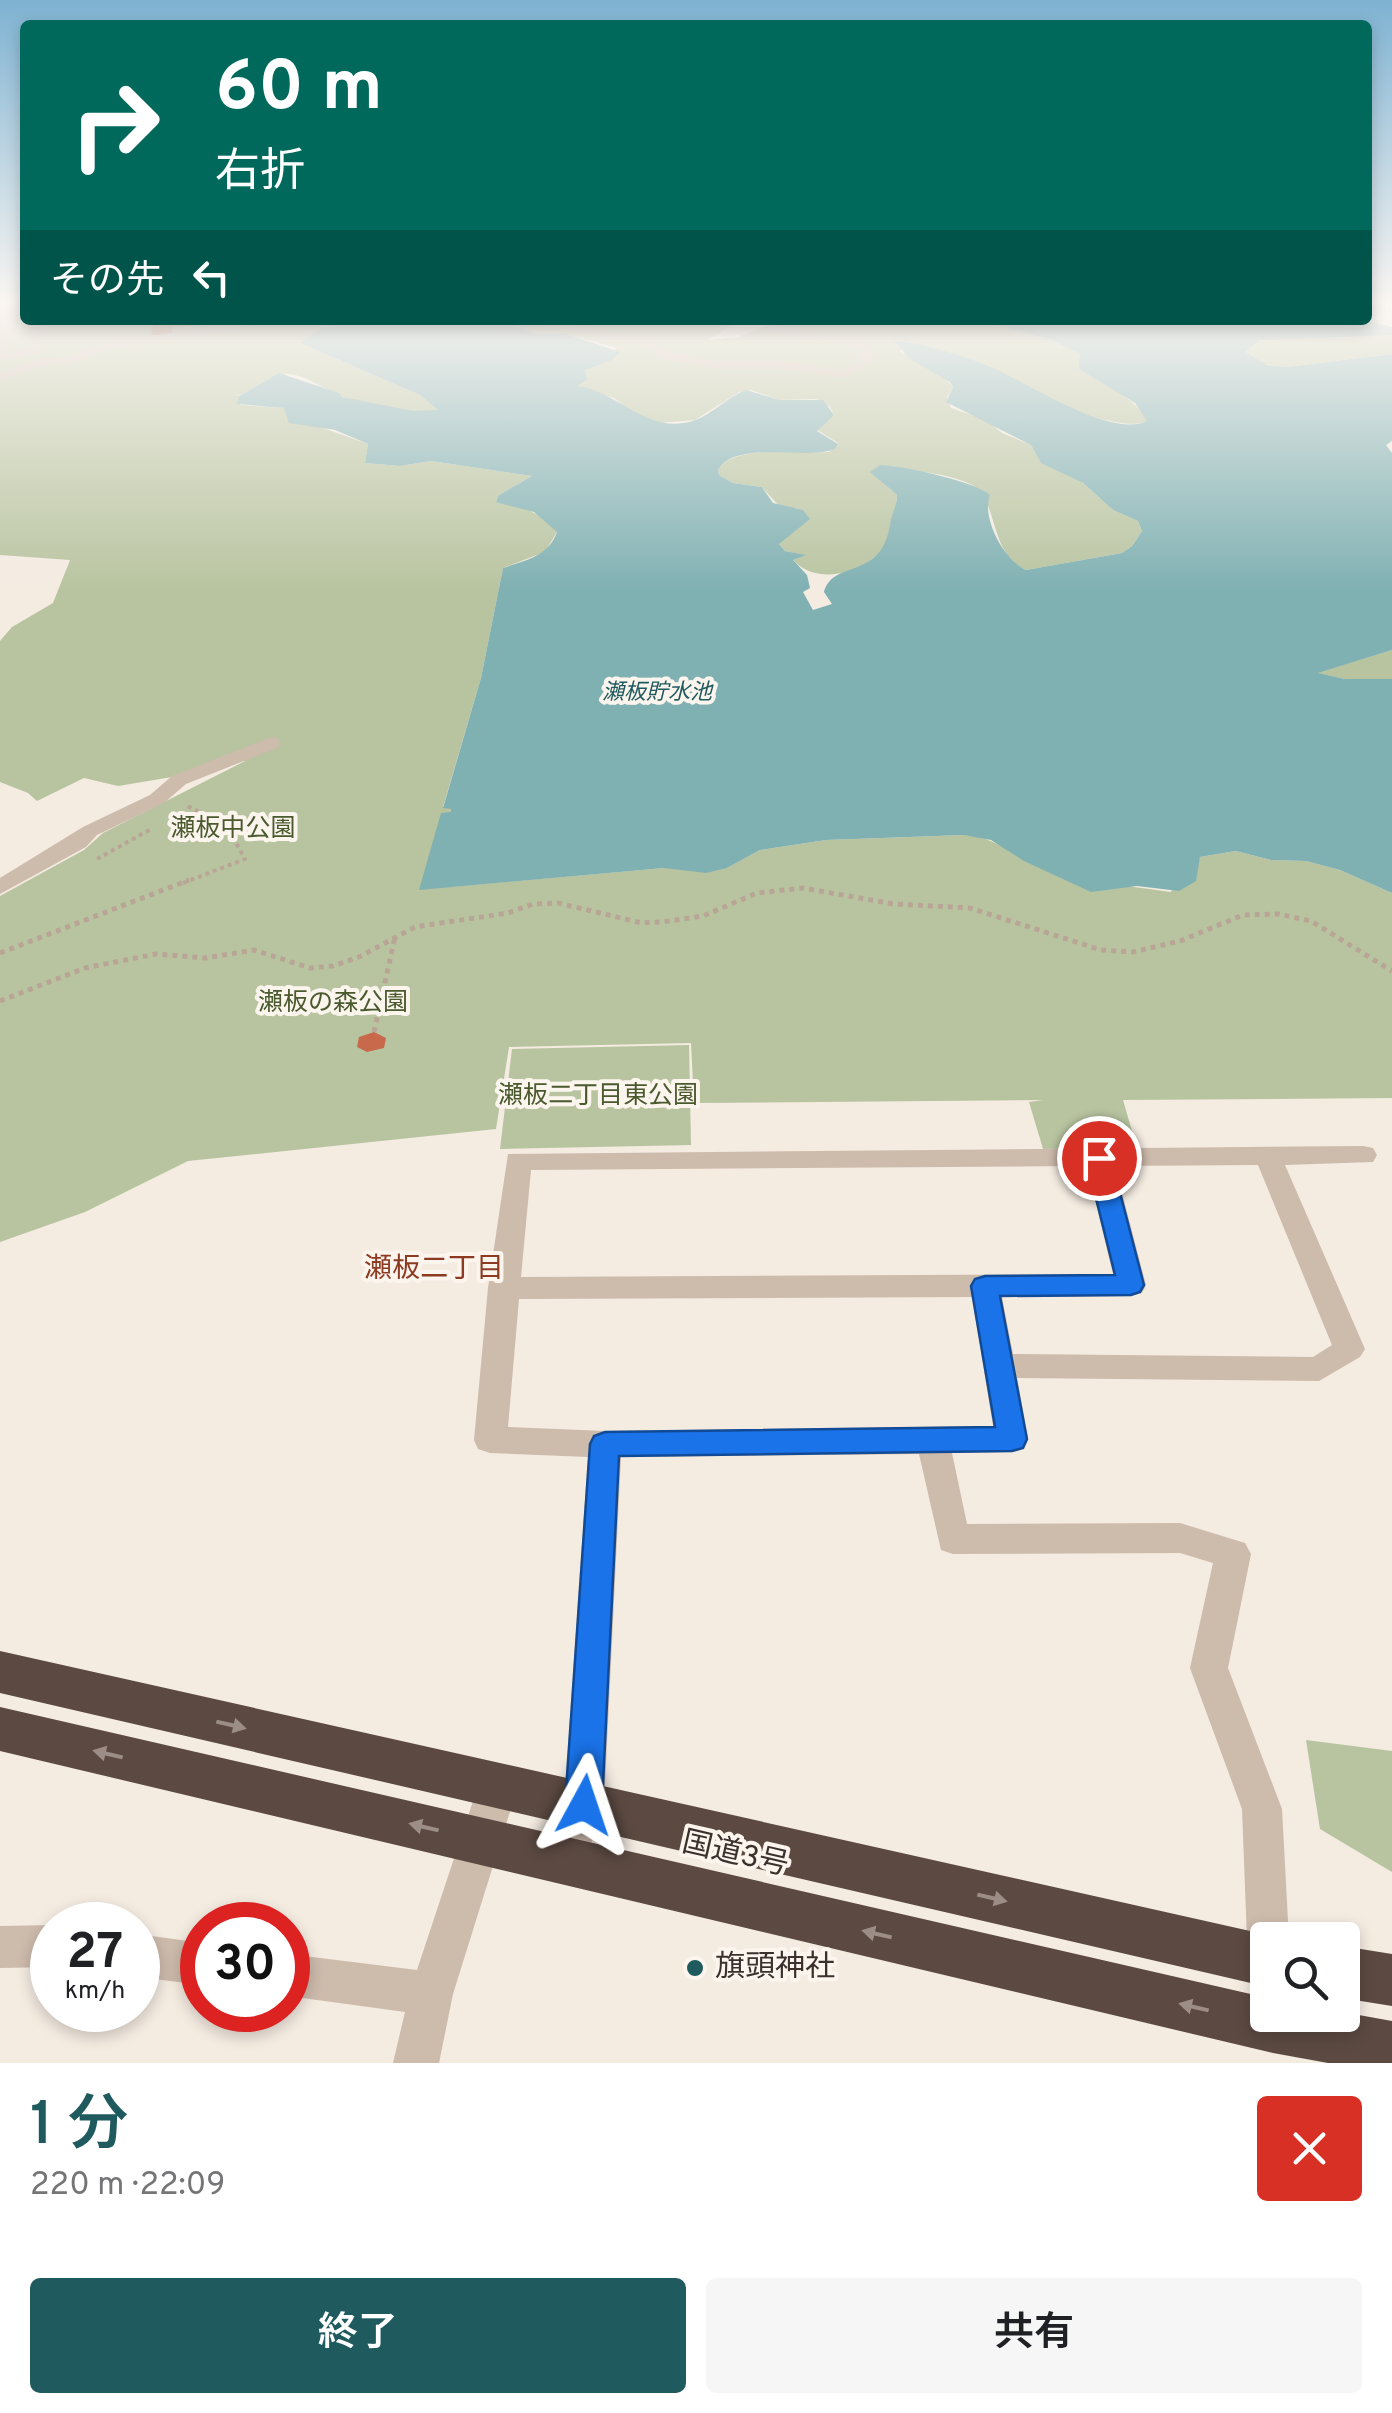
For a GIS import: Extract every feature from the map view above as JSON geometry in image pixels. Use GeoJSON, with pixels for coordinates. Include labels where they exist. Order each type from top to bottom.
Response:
{"type":"FeatureCollection","features":[{"type":"Feature","properties":{"kind":"highway","name":"国道3号"},"geometry":{"type":"LineString","coordinates":[[0,1672],[1250,1957]]}},
{"type":"Feature","properties":{"kind":"highway","name":"国道3号"},"geometry":{"type":"LineString","coordinates":[[0,1729],[1250,2015]]}},
{"type":"Feature","properties":{"kind":"highway"},"geometry":{"type":"LineString","coordinates":[[1360,1975],[1392,1980]]}},
{"type":"Feature","properties":{"kind":"highway","name":"国道3号"},"geometry":{"type":"LineString","coordinates":[[1324,2032],[1392,2048]]}},
{"type":"Feature","properties":{"kind":"street"},"geometry":{"type":"LineString","coordinates":[[0,887],[90,832],[157,800],[179,780],[272,743]]}},
{"type":"Feature","properties":{"kind":"street"},"geometry":{"type":"LineString","coordinates":[[985,1286],[1012,1439],[605,1444],[490,1440],[518,1160],[1363,1155]]}},
{"type":"Feature","properties":{"kind":"street"},"geometry":{"type":"LineString","coordinates":[[1000,1366],[1319,1369],[1349,1349],[1268,1157]]}},
{"type":"Feature","properties":{"kind":"street"},"geometry":{"type":"LineString","coordinates":[[503,1288],[1131,1285],[1099,1158]]}},
{"type":"Feature","properties":{"kind":"street"},"geometry":{"type":"LineString","coordinates":[[933,1442],[953,1539],[1180,1538],[1233,1554],[1210,1668],[1262,1810],[1267,1922]]}},
{"type":"Feature","properties":{"kind":"street"},"geometry":{"type":"LineString","coordinates":[[564,1861],[584,1805],[605,1444]]}},
{"type":"Feature","properties":{"kind":"street"},"geometry":{"type":"LineString","coordinates":[[416,2063],[431,1994],[498,1786]]}},
{"type":"Feature","properties":{"kind":"street"},"geometry":{"type":"LineString","coordinates":[[0,1947],[30,1946]]}},
{"type":"Feature","properties":{"kind":"street"},"geometry":{"type":"LineString","coordinates":[[310,1978],[431,1994]]}},
{"type":"Feature","properties":{"kind":"path"},"geometry":{"type":"LineString","coordinates":[[0,952],[245,859],[226,825],[191,807],[157,800]]}},
{"type":"Feature","properties":{"kind":"path"},"geometry":{"type":"LineString","coordinates":[[0,1000],[85,968],[156,954],[192,959],[254,950],[310,968],[359,957],[395,936],[440,920],[558,902],[642,923],[662,922],[704,916],[757,893],[804,888],[894,904],[970,908],[1100,950],[1133,952],[1180,940],[1243,916],[1278,914],[1326,929],[1392,971]]}},
{"type":"Feature","properties":{"kind":"path"},"geometry":{"type":"LineString","coordinates":[[374,1032],[395,936]]}},
{"type":"Feature","properties":{"kind":"green space","name":"瀬板の森公園"},"geometry":{"type":"Polygon","coordinates":[[[0,399],[239,399],[240,405],[284,408],[289,416],[368,444],[365,463],[400,466],[431,461],[532,476],[499,495],[546,519],[557,532],[545,552],[503,568],[481,678],[443,807],[452,808],[449,887],[664,868],[727,868],[760,850],[826,840],[964,835],[998,844],[1066,876],[1170,892],[1195,875],[1200,857],[1236,851],[1271,860],[1306,861],[1340,870],[1392,893],[1392,1098],[1123,1100],[1137,1148],[1043,1149],[1029,1102],[1043,1100],[694,1103],[691,1043],[509,1047],[496,1129],[188,1161],[85,1212],[0,1242],[0,896],[84,850],[103,833],[245,761],[229,754],[178,776],[118,786],[84,778],[37,801],[28,793],[0,782],[0,641],[12,627],[53,603],[70,560],[0,555],[0,399]]]}},
{"type":"Feature","properties":{"kind":"green space","name":"瀬板の森公園"},"geometry":{"type":"Polygon","coordinates":[[[350,399],[425,399],[439,410],[405,411],[350,399]]]}},
{"type":"Feature","properties":{"kind":"green space"},"geometry":{"type":"Polygon","coordinates":[[[616,399],[728,399],[695,420],[658,423],[632,412],[616,399]]]}},
{"type":"Feature","properties":{"kind":"green space"},"geometry":{"type":"Polygon","coordinates":[[[816,399],[948,399],[951,408],[986,420],[1002,433],[1031,445],[1041,462],[1083,483],[1113,510],[1138,521],[1142,531],[1122,553],[1026,570],[1005,551],[978,490],[950,477],[892,466],[883,483],[897,495],[894,519],[889,541],[881,551],[844,572],[830,574],[804,569],[793,560],[804,555],[785,551],[779,544],[799,509],[779,506],[762,487],[733,483],[719,475],[718,470],[738,456],[752,453],[829,452],[838,443],[816,429],[834,415],[830,407],[816,399]]]}},
{"type":"Feature","properties":{"kind":"green space"},"geometry":{"type":"Polygon","coordinates":[[[1050,399],[1127,399],[1148,421],[1119,423],[1050,399]]]}},
{"type":"Feature","properties":{"kind":"green space"},"geometry":{"type":"Polygon","coordinates":[[[1392,650],[1392,679],[1345,679],[1317,673],[1392,650]]]}},
{"type":"Feature","properties":{"kind":"green space","name":"瀬板二丁目東公園"},"geometry":{"type":"Polygon","coordinates":[[[689,1045],[691,1145],[500,1149],[512,1049],[689,1045]]]}},
{"type":"Feature","properties":{"kind":"green space"},"geometry":{"type":"Polygon","coordinates":[[[1306,1740],[1392,1751],[1392,1872],[1320,1829],[1306,1740]]]}},
{"type":"Feature","properties":{"kind":"water","name":"瀬板貯水池"},"geometry":{"type":"Polygon","coordinates":[[[238,399],[354,399],[413,411],[438,410],[425,399],[613,399],[647,418],[676,424],[693,421],[730,399],[823,400],[834,415],[817,431],[838,444],[835,449],[740,455],[718,470],[719,475],[733,483],[762,487],[773,503],[803,510],[810,519],[779,544],[785,551],[806,555],[793,560],[807,575],[810,588],[803,592],[813,610],[832,604],[824,592],[829,582],[868,562],[885,543],[897,495],[870,472],[880,465],[955,480],[990,495],[989,515],[996,537],[1010,557],[1026,570],[1122,553],[1142,531],[1138,521],[1113,510],[1083,483],[1041,463],[1031,445],[946,402],[947,399],[1056,399],[1088,415],[1131,425],[1147,421],[1129,399],[1392,399],[1392,441],[1386,445],[1392,453],[1392,650],[1318,673],[1345,679],[1392,679],[1392,893],[1340,870],[1236,851],[1200,857],[1196,881],[1179,891],[1137,886],[1091,892],[1024,861],[991,840],[964,835],[826,840],[760,850],[727,868],[706,873],[664,868],[419,890],[441,813],[451,812],[443,808],[481,678],[503,568],[542,552],[557,532],[534,512],[496,502],[499,495],[532,476],[431,461],[400,466],[365,463],[368,444],[335,430],[289,423],[284,408],[237,404],[238,399]]]}},
{"type":"Feature","properties":{"kind":"building"},"geometry":{"type":"Polygon","coordinates":[[[374,1032],[386,1038],[384,1048],[367,1052],[357,1047],[359,1037],[374,1032]]]}},
{"type":"Feature","properties":{"kind":"place","name":"旗頭神社"},"geometry":{"type":"Point","coordinates":[695,1968]}},
{"type":"Feature","properties":{"kind":"district","name":"瀬板二丁目"},"geometry":{"type":"Point","coordinates":[434,1270]}},
{"type":"Feature","properties":{"kind":"route"},"geometry":{"type":"LineString","coordinates":[[584,1805],[605,1444],[1012,1439],[985,1286],[1131,1285],[1099,1158]]}},
{"type":"Feature","properties":{"kind":"park label","name":"瀬板中公園"},"geometry":{"type":"Point","coordinates":[233,830]}}]}
